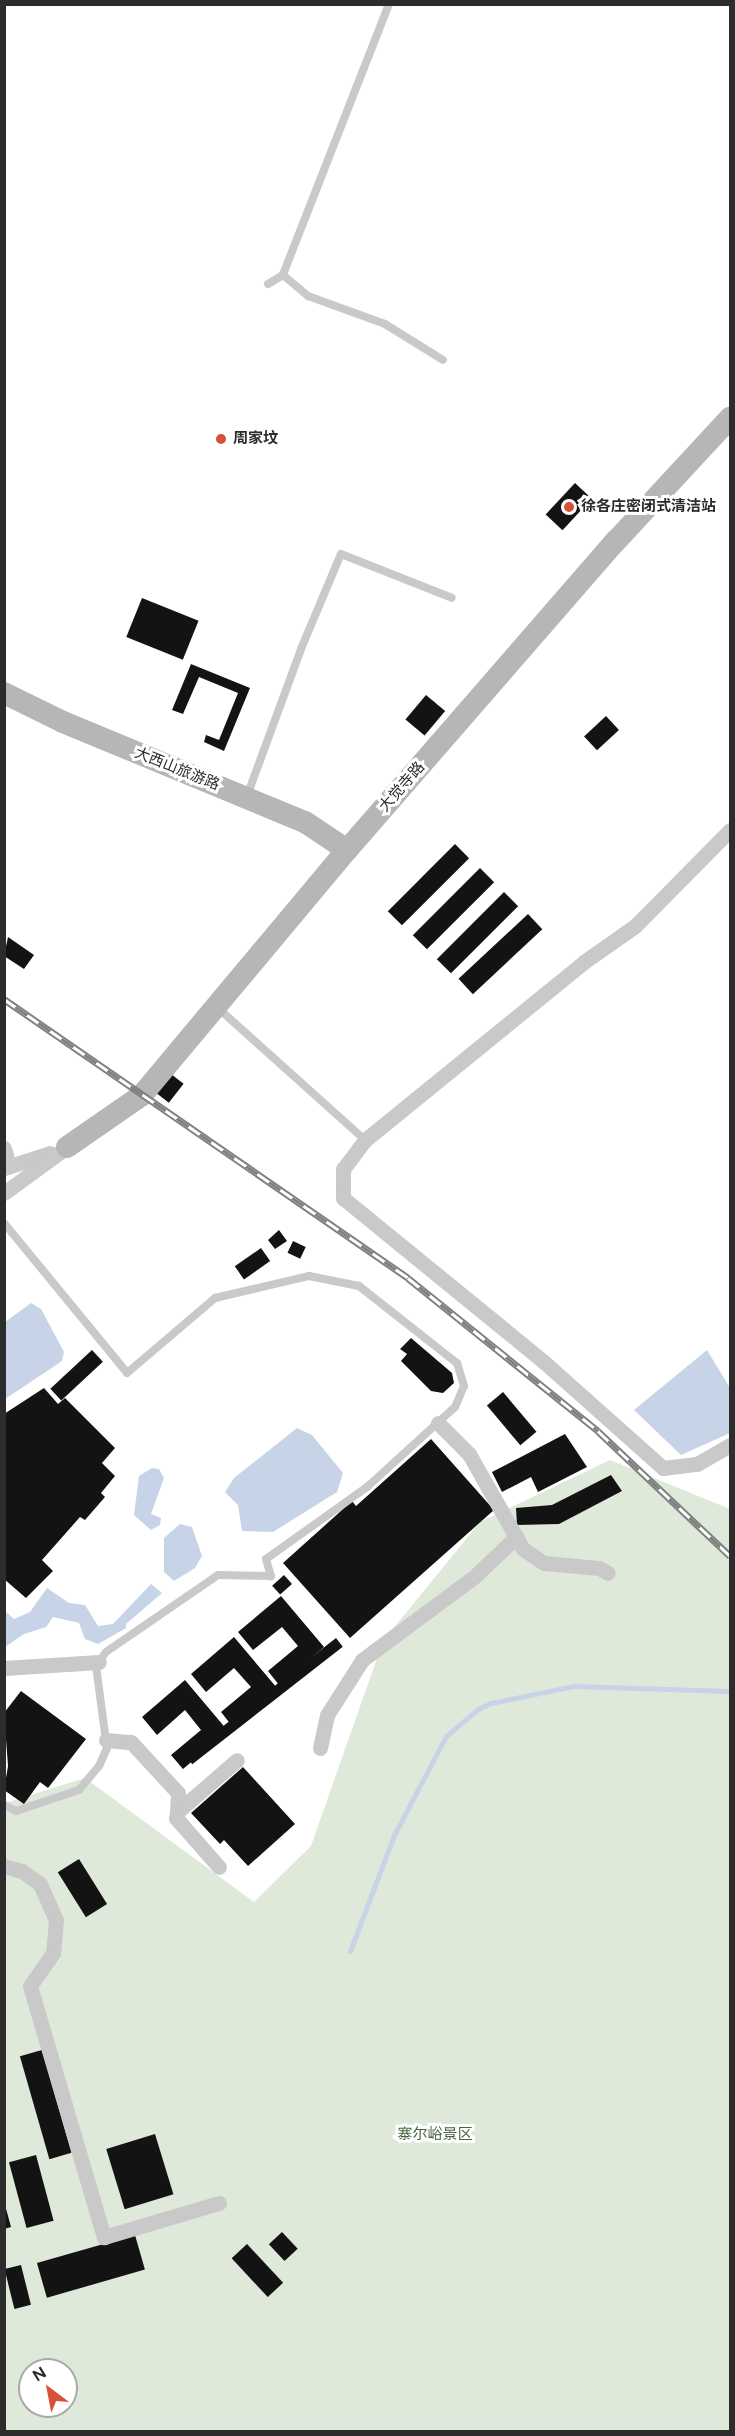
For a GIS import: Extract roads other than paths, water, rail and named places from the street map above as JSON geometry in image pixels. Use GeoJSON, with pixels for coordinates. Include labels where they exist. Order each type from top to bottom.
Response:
{"type":"FeatureCollection","features":[{"type":"Feature","properties":{"kind":"street","name":"大觉寺路"},"geometry":{"type":"LineString","coordinates":[[4,1193],[142,1095],[347,850],[616,541],[730,417]]}},
{"type":"Feature","properties":{"kind":"street","name":"大西山旅游路"},"geometry":{"type":"LineString","coordinates":[[4,693],[63,722],[305,822],[347,850]]}},
{"type":"Feature","properties":{"kind":"street"},"geometry":{"type":"LineString","coordinates":[[730,830],[635,926],[584,962],[365,1140],[343,1169],[343,1198],[544,1362],[663,1468],[698,1464],[730,1445]]}},
{"type":"Feature","properties":{"kind":"street","name":"大觉寺路"},"geometry":{"type":"LineString","coordinates":[[7,1167],[68,1147]]}},
{"type":"Feature","properties":{"kind":"street"},"geometry":{"type":"LineString","coordinates":[[4,1148],[7,1167]]}},
{"type":"Feature","properties":{"kind":"street"},"geometry":{"type":"LineString","coordinates":[[438,1423],[470,1454],[523,1548],[544,1563],[599,1569],[608,1573]]}},
{"type":"Feature","properties":{"kind":"street"},"geometry":{"type":"LineString","coordinates":[[320,1748],[327,1715],[362,1660],[475,1576],[516,1537]]}},
{"type":"Feature","properties":{"kind":"street"},"geometry":{"type":"LineString","coordinates":[[4,1668],[99,1662]]}},
{"type":"Feature","properties":{"kind":"street"},"geometry":{"type":"LineString","coordinates":[[106,1740],[131,1742],[178,1792],[176,1818],[219,1867]]}},
{"type":"Feature","properties":{"kind":"street"},"geometry":{"type":"LineString","coordinates":[[177,1812],[237,1760]]}},
{"type":"Feature","properties":{"kind":"street"},"geometry":{"type":"LineString","coordinates":[[4,1866],[22,1871],[40,1884],[56,1920],[53,1953],[30,1986],[104,2237],[219,2203]]}},
{"type":"Feature","properties":{"kind":"lane"},"geometry":{"type":"LineString","coordinates":[[268,284],[283,275],[389,4]]}},
{"type":"Feature","properties":{"kind":"lane"},"geometry":{"type":"LineString","coordinates":[[283,275],[308,296],[385,324],[443,360]]}},
{"type":"Feature","properties":{"kind":"lane"},"geometry":{"type":"LineString","coordinates":[[247,797],[341,554],[452,598]]}},
{"type":"Feature","properties":{"kind":"lane"},"geometry":{"type":"LineString","coordinates":[[216,1006],[365,1140]]}},
{"type":"Feature","properties":{"kind":"lane"},"geometry":{"type":"LineString","coordinates":[[4,1223],[127,1373],[215,1298],[309,1276],[359,1286],[413,1325],[457,1362],[464,1374],[464,1386],[455,1407],[367,1487],[266,1559],[271,1576],[218,1575],[106,1652],[96,1666],[106,1740],[99,1766],[79,1790],[16,1811],[4,1805]]}},
{"type":"Feature","properties":{"kind":"water"},"geometry":{"type":"Polygon","coordinates":[[[31,1303],[41,1309],[64,1352],[62,1361],[5,1399],[5,1322],[31,1303]]]}},
{"type":"Feature","properties":{"kind":"water"},"geometry":{"type":"Polygon","coordinates":[[[707,1350],[730,1388],[730,1433],[681,1455],[634,1410],[707,1350]]]}},
{"type":"Feature","properties":{"kind":"water"},"geometry":{"type":"Polygon","coordinates":[[[297,1428],[312,1435],[343,1473],[337,1492],[273,1532],[242,1531],[238,1505],[225,1492],[234,1478],[297,1428]]]}},
{"type":"Feature","properties":{"kind":"water"},"geometry":{"type":"Polygon","coordinates":[[[152,1468],[159,1469],[164,1478],[151,1514],[161,1518],[160,1525],[151,1530],[134,1515],[139,1476],[152,1468]]]}},
{"type":"Feature","properties":{"kind":"water"},"geometry":{"type":"Polygon","coordinates":[[[180,1524],[192,1527],[202,1556],[195,1568],[174,1581],[164,1572],[164,1538],[180,1524]]]}},
{"type":"Feature","properties":{"kind":"water"},"geometry":{"type":"Polygon","coordinates":[[[151,1584],[162,1593],[126,1624],[126,1628],[98,1644],[85,1639],[79,1623],[53,1617],[46,1627],[24,1634],[5,1647],[5,1611],[14,1619],[30,1612],[47,1588],[69,1603],[85,1605],[98,1626],[113,1624],[151,1584]]]}},
{"type":"Feature","properties":{"kind":"waterway"},"geometry":{"type":"LineString","coordinates":[[350,1951],[394,1835],[446,1736],[478,1709],[491,1703],[574,1686],[730,1691]]}},
{"type":"Feature","properties":{"kind":"railway"},"geometry":{"type":"LineString","coordinates":[[4,999],[408,1278],[598,1431],[730,1556]]}},
{"type":"Feature","properties":{"kind":"place","name":"周家坟"},"geometry":{"type":"Point","coordinates":[221,439]}},
{"type":"Feature","properties":{"kind":"place","name":"徐各庄密闭式清洁站"},"geometry":{"type":"Point","coordinates":[569,507]}},
{"type":"Feature","properties":{"kind":"park label","name":"寨尔峪景区"},"geometry":{"type":"Point","coordinates":[435,2135]}}]}
